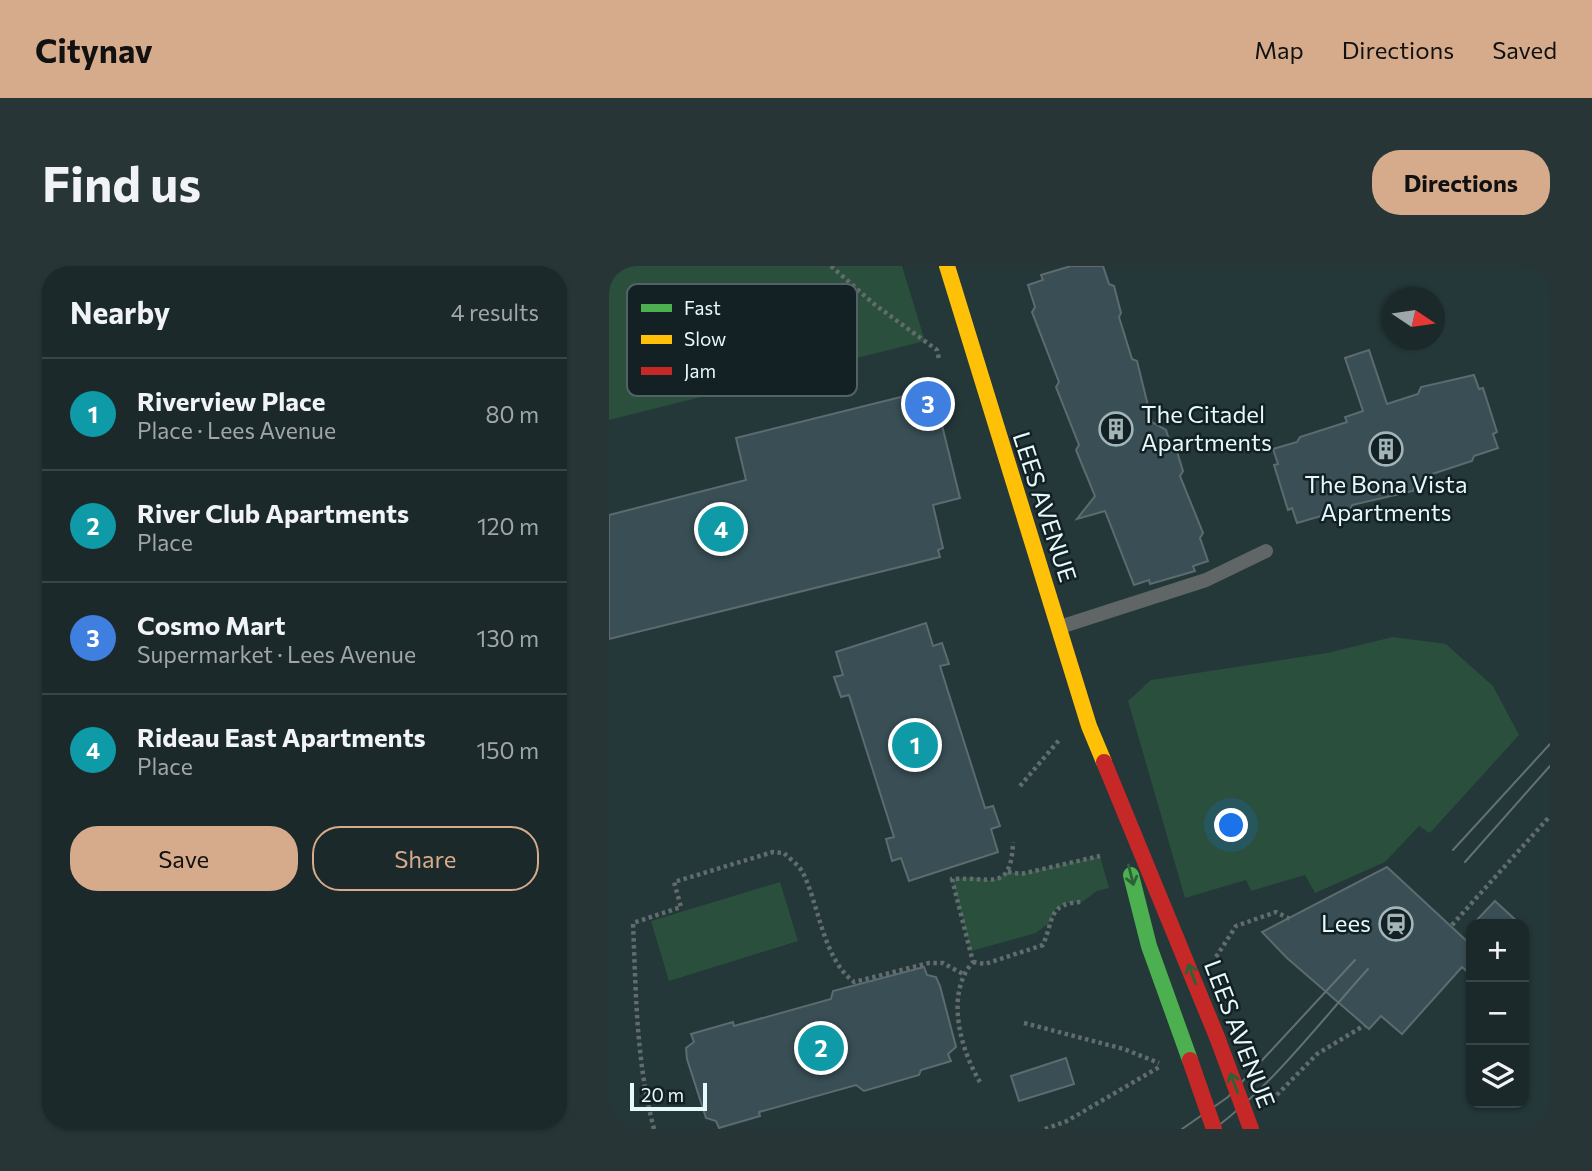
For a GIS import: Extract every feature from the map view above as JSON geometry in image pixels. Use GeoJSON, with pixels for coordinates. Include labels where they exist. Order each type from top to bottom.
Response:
{"type":"FeatureCollection","features":[{"type":"Feature","properties":{"kind":"main road","name":"LEES AVENUE"},"geometry":{"type":"LineString","coordinates":[[947,266],[970,348],[1103,761],[1193,974],[1251,1129]]}},
{"type":"Feature","properties":{"kind":"main road","name":"LEES AVENUE"},"geometry":{"type":"LineString","coordinates":[[1103,761],[1149,946],[1214,1129]]}},
{"type":"Feature","properties":{"kind":"lane"},"geometry":{"type":"LineString","coordinates":[[1058,627],[1206,580],[1266,551]]}},
{"type":"Feature","properties":{"kind":"path"},"geometry":{"type":"LineString","coordinates":[[831,266],[851,284]]}},
{"type":"Feature","properties":{"kind":"path"},"geometry":{"type":"LineString","coordinates":[[857,289],[937,350],[939,359]]}},
{"type":"Feature","properties":{"kind":"path"},"geometry":{"type":"LineString","coordinates":[[1020,786],[1065,733]]}},
{"type":"Feature","properties":{"kind":"path"},"geometry":{"type":"LineString","coordinates":[[1453,925],[1550,816]]}},
{"type":"Feature","properties":{"kind":"path"},"geometry":{"type":"LineString","coordinates":[[973,962],[952,879],[973,877],[993,881],[1012,866],[1013,842]]}},
{"type":"Feature","properties":{"kind":"path"},"geometry":{"type":"LineString","coordinates":[[654,1129],[643,1089],[638,1044],[633,923],[681,907],[674,882],[773,852],[784,853],[802,870],[830,947],[846,976],[854,982],[929,963],[943,963],[963,974]]}},
{"type":"Feature","properties":{"kind":"path"},"geometry":{"type":"LineString","coordinates":[[1008,871],[1021,874],[1100,856]]}},
{"type":"Feature","properties":{"kind":"path"},"geometry":{"type":"LineString","coordinates":[[973,962],[985,964],[1043,945],[1056,909],[1065,903],[1081,902]]}},
{"type":"Feature","properties":{"kind":"path"},"geometry":{"type":"LineString","coordinates":[[1193,974],[1217,956],[1236,926],[1276,912],[1290,919]]}},
{"type":"Feature","properties":{"kind":"path"},"geometry":{"type":"LineString","coordinates":[[973,962],[963,974],[957,991],[969,1063],[980,1082]]}},
{"type":"Feature","properties":{"kind":"path"},"geometry":{"type":"LineString","coordinates":[[1024,1023],[1124,1049],[1163,1065],[1067,1121],[1045,1129]]}},
{"type":"Feature","properties":{"kind":"path"},"geometry":{"type":"LineString","coordinates":[[1271,1101],[1317,1054],[1364,1025]]}},
{"type":"Feature","properties":{"kind":"green space"},"geometry":{"type":"Polygon","coordinates":[[[609,266],[902,266],[925,341],[857,358],[857,284],[627,284],[627,396],[705,396],[609,420],[609,266]]]}},
{"type":"Feature","properties":{"kind":"green space"},"geometry":{"type":"Polygon","coordinates":[[[1393,637],[1446,644],[1493,686],[1519,735],[1430,833],[1419,826],[1385,862],[1315,893],[1305,875],[1251,891],[1246,880],[1185,898],[1128,701],[1151,680],[1327,653],[1393,637]]]}},
{"type":"Feature","properties":{"kind":"green space"},"geometry":{"type":"Polygon","coordinates":[[[1100,856],[1109,888],[1097,891],[1082,902],[1065,903],[1056,909],[1050,922],[1036,933],[971,951],[952,879],[973,877],[993,881],[1008,871],[1021,874],[1100,856]]]}},
{"type":"Feature","properties":{"kind":"green space"},"geometry":{"type":"Polygon","coordinates":[[[780,882],[798,941],[669,981],[651,921],[780,882]]]}},
{"type":"Feature","properties":{"kind":"building","name":"The Citadel Apartments"},"geometry":{"type":"Polygon","coordinates":[[[1071,266],[1103,266],[1109,284],[1114,286],[1121,313],[1119,317],[1132,359],[1137,361],[1152,422],[1166,430],[1170,443],[1175,445],[1183,471],[1180,476],[1203,533],[1200,538],[1208,561],[1193,566],[1195,571],[1150,584],[1149,580],[1134,585],[1105,511],[1077,519],[1095,496],[1076,450],[1079,445],[1056,387],[1059,382],[1032,312],[1035,307],[1028,285],[1043,280],[1041,275],[1071,266]]]}},
{"type":"Feature","properties":{"kind":"building","name":"The Bona Vista Apartments"},"geometry":{"type":"Polygon","coordinates":[[[1369,350],[1387,404],[1418,394],[1421,387],[1474,375],[1479,389],[1483,388],[1497,432],[1493,434],[1498,448],[1474,456],[1472,461],[1423,477],[1425,483],[1414,487],[1413,491],[1352,505],[1350,510],[1297,523],[1292,508],[1288,510],[1274,465],[1278,464],[1273,449],[1347,422],[1345,417],[1363,411],[1345,358],[1369,350]]]}},
{"type":"Feature","properties":{"kind":"building"},"geometry":{"type":"Polygon","coordinates":[[[933,389],[960,498],[933,505],[943,548],[938,550],[940,557],[609,639],[609,515],[746,480],[736,438],[933,389]]]}},
{"type":"Feature","properties":{"kind":"building"},"geometry":{"type":"Polygon","coordinates":[[[926,623],[933,646],[942,643],[949,664],[940,666],[985,808],[993,806],[1000,826],[991,829],[998,852],[909,881],[901,858],[892,861],[886,839],[894,837],[849,695],[841,697],[834,677],[843,675],[836,652],[926,623]]]}},
{"type":"Feature","properties":{"kind":"building"},"geometry":{"type":"Polygon","coordinates":[[[1387,867],[1466,940],[1466,971],[1462,967],[1402,1034],[1381,1016],[1369,1029],[1287,958],[1262,932],[1387,867]]]}},
{"type":"Feature","properties":{"kind":"building"},"geometry":{"type":"Polygon","coordinates":[[[1495,901],[1515,919],[1478,919],[1495,901]]]}},
{"type":"Feature","properties":{"kind":"building"},"geometry":{"type":"Polygon","coordinates":[[[924,967],[927,975],[936,977],[940,986],[956,1047],[948,1054],[951,1061],[921,1070],[919,1075],[864,1091],[856,1085],[759,1112],[760,1116],[719,1128],[716,1121],[706,1118],[687,1059],[686,1048],[694,1042],[691,1034],[733,1022],[734,1026],[831,999],[833,991],[924,967]]]}},
{"type":"Feature","properties":{"kind":"building"},"geometry":{"type":"Polygon","coordinates":[[[1066,1058],[1074,1084],[1019,1101],[1011,1076],[1066,1058]]]}},
{"type":"Feature","properties":{"kind":"tram line"},"geometry":{"type":"LineString","coordinates":[[1453,850],[1550,744]]}},
{"type":"Feature","properties":{"kind":"tram line"},"geometry":{"type":"LineString","coordinates":[[1465,862],[1550,766]]}},
{"type":"Feature","properties":{"kind":"tram line"},"geometry":{"type":"LineString","coordinates":[[1182,1129],[1228,1097],[1355,960]]}},
{"type":"Feature","properties":{"kind":"tram line"},"geometry":{"type":"LineString","coordinates":[[1214,1129],[1236,1112],[1276,1073],[1368,969]]}},
{"type":"Feature","properties":{"kind":"traffic: fast"},"geometry":{"type":"LineString","coordinates":[[1131,875],[1149,946],[1190,1060]]}},
{"type":"Feature","properties":{"kind":"traffic: slow"},"geometry":{"type":"LineString","coordinates":[[947,266],[1089,726],[1104,762]]}},
{"type":"Feature","properties":{"kind":"traffic: jam"},"geometry":{"type":"LineString","coordinates":[[1104,762],[1217,1037]]}},
{"type":"Feature","properties":{"kind":"traffic: jam"},"geometry":{"type":"LineString","coordinates":[[1217,1037],[1251,1129]]}},
{"type":"Feature","properties":{"kind":"traffic: jam"},"geometry":{"type":"LineString","coordinates":[[1190,1060],[1214,1129]]}},
{"type":"Feature","properties":{"kind":"place","name":"Cosmo Mart"},"geometry":{"type":"Point","coordinates":[928,404]}},
{"type":"Feature","properties":{"kind":"place","name":"The Citadel Apartments"},"geometry":{"type":"Point","coordinates":[1116,429]}},
{"type":"Feature","properties":{"kind":"place","name":"The Bona Vista Apartments"},"geometry":{"type":"Point","coordinates":[1386,449]}},
{"type":"Feature","properties":{"kind":"place","name":"Rideau East Apartments"},"geometry":{"type":"Point","coordinates":[721,529]}},
{"type":"Feature","properties":{"kind":"place","name":"Riverview Place"},"geometry":{"type":"Point","coordinates":[915,745]}},
{"type":"Feature","properties":{"kind":"place","name":"Lees"},"geometry":{"type":"Point","coordinates":[1396,924]}},
{"type":"Feature","properties":{"kind":"place","name":"River Club Apartments"},"geometry":{"type":"Point","coordinates":[821,1048]}}]}
